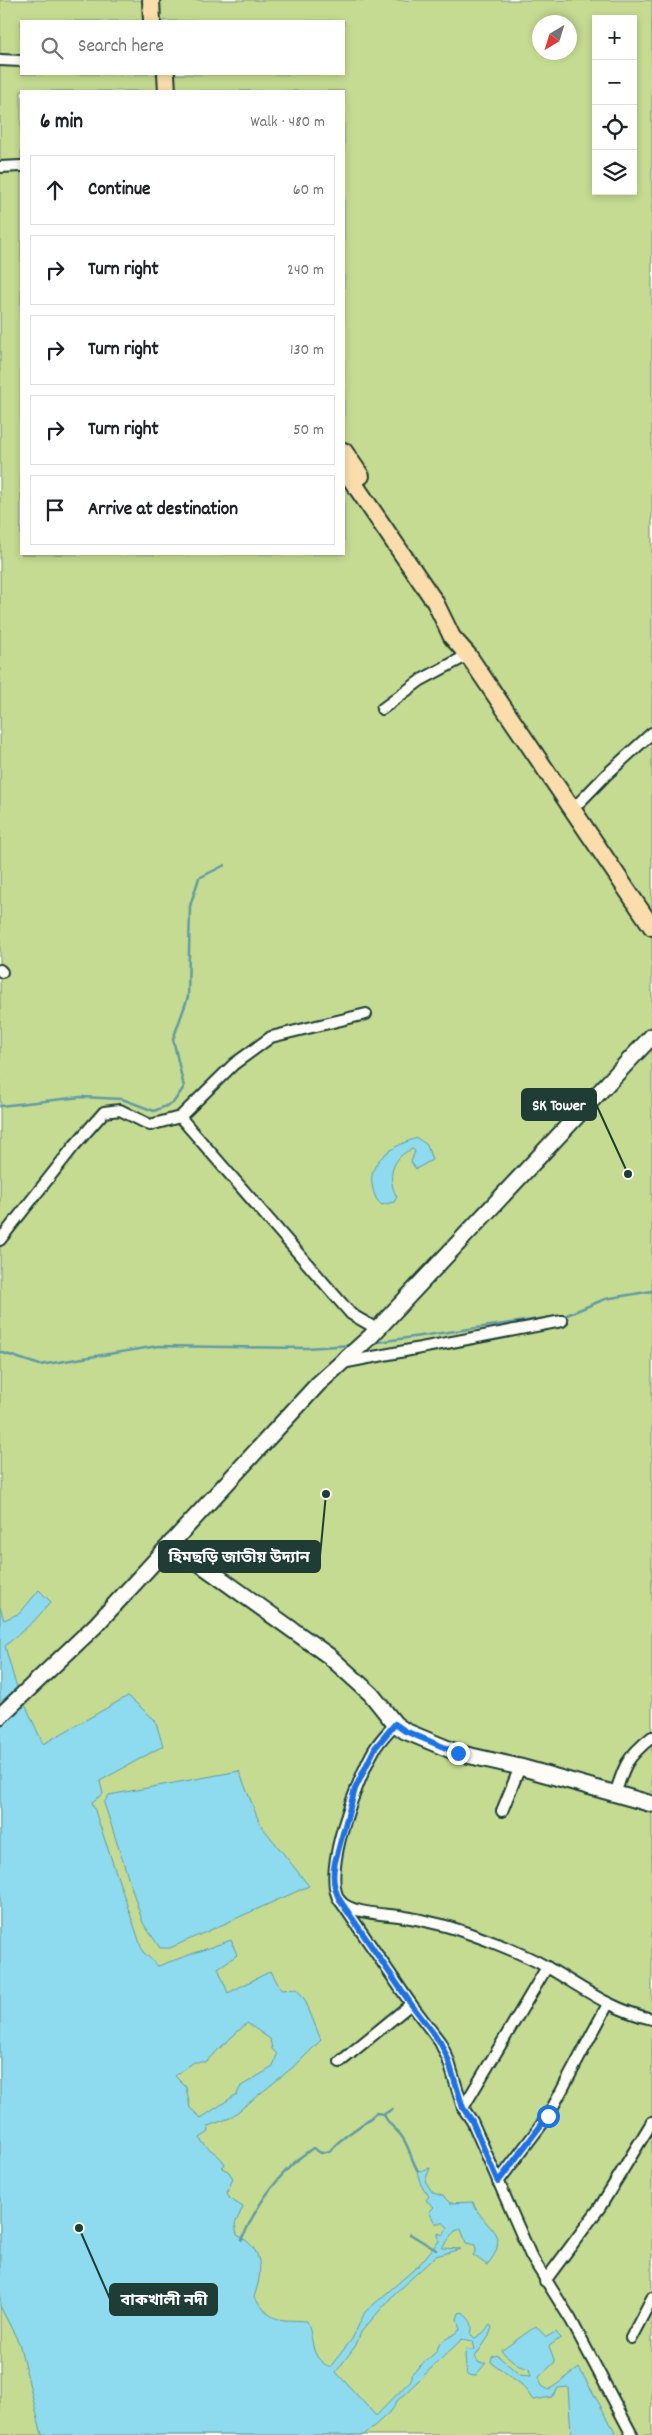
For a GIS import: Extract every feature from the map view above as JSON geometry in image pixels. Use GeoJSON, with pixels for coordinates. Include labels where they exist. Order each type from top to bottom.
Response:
{"type":"FeatureCollection","features":[{"type":"Feature","properties":{"kind":"main road"},"geometry":{"type":"LineString","coordinates":[[152,0],[152,20]]}},
{"type":"Feature","properties":{"kind":"main road"},"geometry":{"type":"LineString","coordinates":[[162,0],[163,20]]}},
{"type":"Feature","properties":{"kind":"main road"},"geometry":{"type":"LineString","coordinates":[[156,75],[157,90]]}},
{"type":"Feature","properties":{"kind":"main road"},"geometry":{"type":"LineString","coordinates":[[166,75],[167,90]]}},
{"type":"Feature","properties":{"kind":"main road"},"geometry":{"type":"LineString","coordinates":[[345,451],[445,597],[462,634],[468,655]]}},
{"type":"Feature","properties":{"kind":"main road"},"geometry":{"type":"LineString","coordinates":[[345,470],[435,602],[452,637],[468,655],[652,927]]}},
{"type":"Feature","properties":{"kind":"main road"},"geometry":{"type":"LineString","coordinates":[[0,1716],[95,1626],[318,1384],[374,1333],[652,1036]]}},
{"type":"Feature","properties":{"kind":"main road"},"geometry":{"type":"LineString","coordinates":[[171,1543],[329,1656],[371,1694],[395,1724],[405,1731],[458,1753],[520,1767],[652,1804]]}},
{"type":"Feature","properties":{"kind":"street"},"geometry":{"type":"LineString","coordinates":[[0,60],[20,61]]}},
{"type":"Feature","properties":{"kind":"street"},"geometry":{"type":"LineString","coordinates":[[0,167],[20,166]]}},
{"type":"Feature","properties":{"kind":"street"},"geometry":{"type":"LineString","coordinates":[[382,709],[421,680],[468,655]]}},
{"type":"Feature","properties":{"kind":"street"},"geometry":{"type":"LineString","coordinates":[[572,810],[606,775],[652,733]]}},
{"type":"Feature","properties":{"kind":"street"},"geometry":{"type":"LineString","coordinates":[[0,1240],[74,1146],[104,1112],[120,1110],[150,1125],[180,1117],[234,1064],[270,1037],[366,1014]]}},
{"type":"Feature","properties":{"kind":"street"},"geometry":{"type":"LineString","coordinates":[[180,1117],[351,1314],[374,1333]]}},
{"type":"Feature","properties":{"kind":"street"},"geometry":{"type":"LineString","coordinates":[[341,1363],[562,1321]]}},
{"type":"Feature","properties":{"kind":"street"},"geometry":{"type":"LineString","coordinates":[[395,1724],[375,1748],[355,1789],[333,1874],[335,1889],[341,1902],[411,2004],[440,2042],[448,2059],[463,2108],[472,2121],[531,2256],[571,2320],[632,2435]]}},
{"type":"Feature","properties":{"kind":"street"},"geometry":{"type":"LineString","coordinates":[[616,1795],[623,1767],[652,1736]]}},
{"type":"Feature","properties":{"kind":"street"},"geometry":{"type":"LineString","coordinates":[[502,1811],[520,1767]]}},
{"type":"Feature","properties":{"kind":"street"},"geometry":{"type":"LineString","coordinates":[[341,1902],[355,1909],[407,1917],[447,1927],[547,1967],[580,1989],[608,2004],[652,2019]]}},
{"type":"Feature","properties":{"kind":"street"},"geometry":{"type":"LineString","coordinates":[[463,2108],[547,1967]]}},
{"type":"Feature","properties":{"kind":"street"},"geometry":{"type":"LineString","coordinates":[[340,2062],[411,2004]]}},
{"type":"Feature","properties":{"kind":"street"},"geometry":{"type":"LineString","coordinates":[[498,2182],[548,2116],[608,2004]]}},
{"type":"Feature","properties":{"kind":"street"},"geometry":{"type":"LineString","coordinates":[[545,2281],[600,2206],[652,2122]]}},
{"type":"Feature","properties":{"kind":"street"},"geometry":{"type":"LineString","coordinates":[[631,2338],[652,2298]]}},
{"type":"Feature","properties":{"kind":"green space"},"geometry":{"type":"Polygon","coordinates":[[[0,0],[652,0],[652,2435],[0,2435],[0,0]]]}},
{"type":"Feature","properties":{"kind":"water"},"geometry":{"type":"Polygon","coordinates":[[[417,1138],[427,1145],[432,1160],[416,1169],[411,1162],[415,1151],[412,1149],[400,1157],[393,1169],[392,1176],[392,1183],[397,1197],[394,1202],[382,1205],[378,1202],[373,1189],[373,1170],[377,1162],[399,1145],[417,1138]]]}},
{"type":"Feature","properties":{"kind":"water"},"geometry":{"type":"Polygon","coordinates":[[[39,1590],[51,1602],[33,1622],[5,1646],[15,1682],[43,1744],[128,1696],[155,1720],[163,1746],[100,1781],[103,1794],[92,1802],[143,1952],[158,1966],[231,1940],[237,1955],[218,1968],[228,1993],[271,1971],[281,1990],[297,1989],[305,2000],[321,2040],[297,2064],[230,2118],[208,2126],[209,2132],[200,2138],[225,2164],[222,2168],[228,2171],[233,2178],[227,2193],[230,2199],[243,2207],[235,2224],[237,2235],[246,2240],[257,2254],[260,2270],[254,2297],[271,2316],[282,2320],[307,2321],[315,2353],[323,2363],[330,2367],[352,2339],[365,2312],[419,2265],[439,2241],[438,2233],[443,2235],[448,2227],[443,2223],[435,2223],[429,2212],[434,2207],[426,2200],[429,2196],[421,2185],[416,2169],[420,2171],[430,2168],[425,2181],[433,2193],[443,2196],[450,2203],[473,2202],[477,2211],[494,2231],[497,2238],[495,2254],[487,2265],[473,2255],[476,2251],[475,2245],[466,2243],[461,2229],[455,2231],[442,2248],[461,2249],[436,2256],[395,2293],[361,2332],[356,2345],[336,2372],[376,2416],[411,2380],[411,2374],[436,2352],[440,2343],[460,2330],[457,2319],[459,2313],[463,2312],[471,2322],[471,2335],[475,2338],[490,2325],[492,2327],[489,2336],[475,2357],[479,2363],[486,2363],[475,2376],[467,2375],[466,2349],[475,2350],[473,2341],[462,2339],[398,2400],[392,2410],[364,2435],[42,2435],[19,2343],[0,2306],[0,1607],[4,1620],[20,1613],[39,1590]],[[247,2023],[205,2062],[194,2062],[175,2076],[186,2087],[190,2108],[201,2118],[237,2094],[241,2086],[273,2067],[277,2054],[272,2049],[270,2039],[247,2023]]]}},
{"type":"Feature","properties":{"kind":"water"},"geometry":{"type":"Polygon","coordinates":[[[239,1771],[260,1824],[309,1886],[170,1948],[160,1948],[143,1923],[104,1803],[109,1795],[239,1771]]]}},
{"type":"Feature","properties":{"kind":"water"},"geometry":{"type":"Polygon","coordinates":[[[536,2326],[546,2337],[556,2332],[561,2338],[549,2346],[555,2362],[539,2377],[542,2386],[549,2390],[579,2368],[617,2435],[571,2435],[568,2387],[558,2388],[552,2397],[533,2400],[522,2385],[491,2362],[492,2357],[497,2355],[520,2375],[531,2376],[529,2369],[519,2366],[501,2351],[536,2326]]]}},
{"type":"Feature","properties":{"kind":"waterway"},"geometry":{"type":"LineString","coordinates":[[0,1106],[81,1097],[122,1099],[154,1111],[173,1103],[184,1087],[173,1039],[188,997],[190,906],[199,878],[225,865]]}},
{"type":"Feature","properties":{"kind":"waterway"},"geometry":{"type":"LineString","coordinates":[[372,1343],[567,1315],[605,1299],[652,1291]]}},
{"type":"Feature","properties":{"kind":"waterway"},"geometry":{"type":"LineString","coordinates":[[0,1352],[40,1365],[158,1346],[307,1348],[351,1345]]}},
{"type":"Feature","properties":{"kind":"waterway"},"geometry":{"type":"LineString","coordinates":[[384,2114],[393,2109]]}},
{"type":"Feature","properties":{"kind":"waterway"},"geometry":{"type":"LineString","coordinates":[[242,2240],[262,2201],[291,2166],[313,2148],[321,2153],[330,2151],[340,2140],[376,2113],[384,2114],[387,2121],[402,2137],[418,2171]]}},
{"type":"Feature","properties":{"kind":"waterway"},"geometry":{"type":"LineString","coordinates":[[410,2234],[436,2250]]}},
{"type":"Feature","properties":{"kind":"place","name":"SK Tower"},"geometry":{"type":"Point","coordinates":[628,1174]}},
{"type":"Feature","properties":{"kind":"place","name":"হিমছড়ি জাতীয় উদ্যান"},"geometry":{"type":"Point","coordinates":[326,1494]}},
{"type":"Feature","properties":{"kind":"place","name":"বাকখালী নদী"},"geometry":{"type":"Point","coordinates":[79,2228]}},
{"type":"Feature","properties":{"kind":"route"},"geometry":{"type":"LineString","coordinates":[[458,1753],[405,1731],[395,1724],[375,1748],[355,1789],[335,1862],[333,1874],[336,1894],[411,2004],[440,2042],[448,2059],[463,2108],[472,2121],[498,2182],[548,2116]]}}]}
